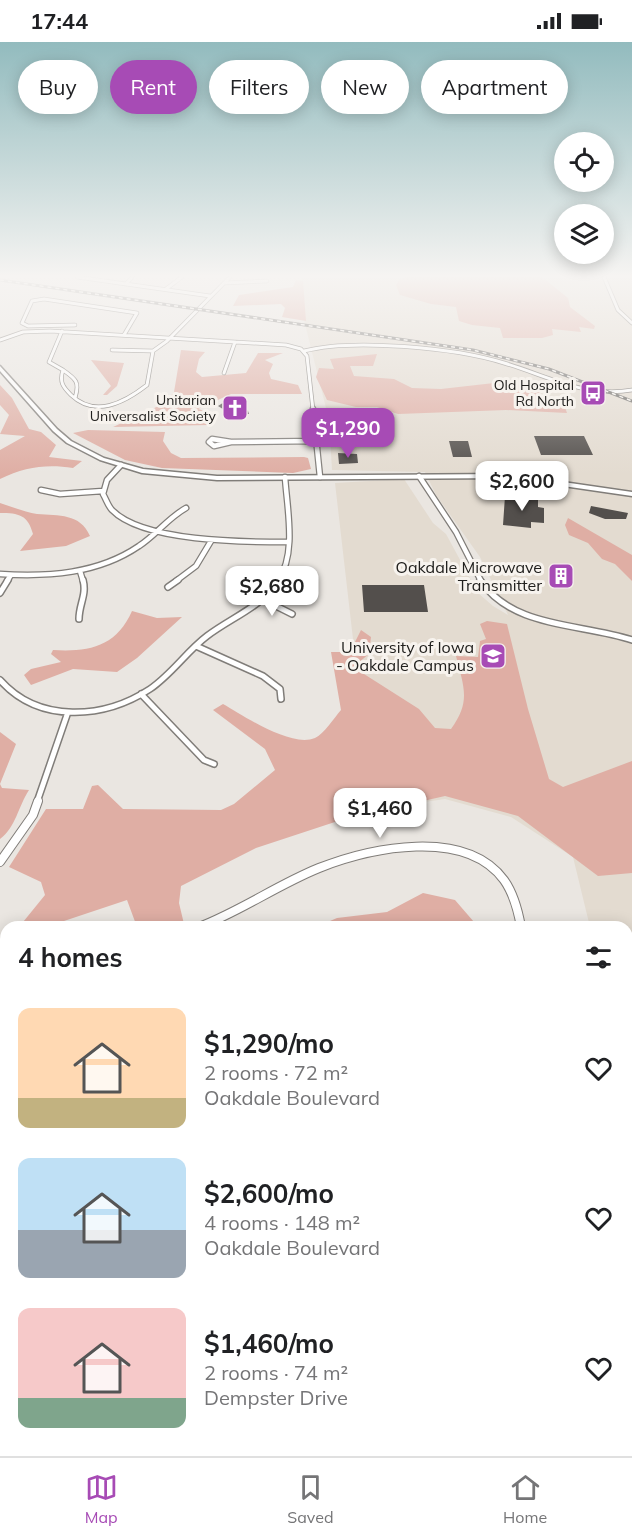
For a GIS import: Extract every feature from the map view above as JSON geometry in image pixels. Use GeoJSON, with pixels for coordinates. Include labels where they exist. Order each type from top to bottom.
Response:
{"type":"FeatureCollection","features":[{"type":"Feature","properties":{"kind":"main road"},"geometry":{"type":"LineString","coordinates":[[0,368],[58,433],[86,452],[121,465],[185,477],[521,477],[632,494]]}},
{"type":"Feature","properties":{"kind":"street"},"geometry":{"type":"LineString","coordinates":[[57,343],[49,357],[49,362],[77,380],[79,386],[75,398]]}},
{"type":"Feature","properties":{"kind":"street"},"geometry":{"type":"LineString","coordinates":[[112,350],[153,351],[163,343]]}},
{"type":"Feature","properties":{"kind":"street"},"geometry":{"type":"LineString","coordinates":[[224,373],[235,343]]}},
{"type":"Feature","properties":{"kind":"street"},"geometry":{"type":"LineString","coordinates":[[252,343],[286,345],[304,351],[323,347],[412,346],[504,363],[579,390],[606,393],[632,390]]}},
{"type":"Feature","properties":{"kind":"street"},"geometry":{"type":"LineString","coordinates":[[63,370],[60,379],[62,386],[82,404],[111,405],[128,398],[147,385],[153,351]]}},
{"type":"Feature","properties":{"kind":"street"},"geometry":{"type":"LineString","coordinates":[[304,351],[308,356],[320,477]]}},
{"type":"Feature","properties":{"kind":"street"},"geometry":{"type":"LineString","coordinates":[[231,442],[317,441]]}},
{"type":"Feature","properties":{"kind":"street"},"geometry":{"type":"LineString","coordinates":[[121,465],[107,480],[103,491],[106,504],[114,513],[158,530],[211,541],[287,542]]}},
{"type":"Feature","properties":{"kind":"street"},"geometry":{"type":"LineString","coordinates":[[419,476],[424,490],[461,540],[484,588],[502,604],[536,620],[598,628],[632,640]]}},
{"type":"Feature","properties":{"kind":"street"},"geometry":{"type":"LineString","coordinates":[[0,680],[9,691],[26,703],[49,710],[68,712],[106,708],[141,694],[158,683],[196,646],[262,599],[275,586],[284,572],[287,542],[285,477]]}},
{"type":"Feature","properties":{"kind":"street"},"geometry":{"type":"LineString","coordinates":[[41,490],[60,494],[103,491]]}},
{"type":"Feature","properties":{"kind":"street"},"geometry":{"type":"LineString","coordinates":[[0,574],[50,576],[80,571],[123,556],[186,508]]}},
{"type":"Feature","properties":{"kind":"street"},"geometry":{"type":"LineString","coordinates":[[168,587],[196,566],[211,541]]}},
{"type":"Feature","properties":{"kind":"street"},"geometry":{"type":"LineString","coordinates":[[79,619],[79,610],[86,591],[80,571]]}},
{"type":"Feature","properties":{"kind":"street"},"geometry":{"type":"LineString","coordinates":[[0,593],[11,575]]}},
{"type":"Feature","properties":{"kind":"street"},"geometry":{"type":"LineString","coordinates":[[262,599],[292,614]]}},
{"type":"Feature","properties":{"kind":"street"},"geometry":{"type":"LineString","coordinates":[[196,646],[263,676],[280,689],[281,699]]}},
{"type":"Feature","properties":{"kind":"street"},"geometry":{"type":"LineString","coordinates":[[141,694],[204,760],[214,764]]}},
{"type":"Feature","properties":{"kind":"street"},"geometry":{"type":"LineString","coordinates":[[0,862],[33,815],[68,712]]}},
{"type":"Feature","properties":{"kind":"street"},"geometry":{"type":"LineString","coordinates":[[215,921],[238,912],[285,884],[338,861],[403,848],[433,847],[461,850],[493,867],[514,895],[520,921]]}},
{"type":"Feature","properties":{"kind":"shaded area","name":"University of Iowa - Oakdale Campus"},"geometry":{"type":"Polygon","coordinates":[[[310,343],[632,343],[632,921],[589,921],[573,857],[511,817],[445,799],[369,810],[359,691],[335,483],[404,479],[433,523],[446,534],[478,593],[508,615],[480,557],[436,495],[425,472],[332,470],[329,420],[310,343]]]}},
{"type":"Feature","properties":{"kind":"shaded area"},"geometry":{"type":"Polygon","coordinates":[[[181,350],[205,352],[199,359],[196,372],[202,377],[246,373],[258,353],[283,353],[265,360],[273,364],[269,373],[271,379],[298,385],[302,394],[231,394],[198,409],[208,412],[211,417],[209,425],[113,427],[165,403],[174,392],[181,350]]]}},
{"type":"Feature","properties":{"kind":"shaded area"},"geometry":{"type":"Polygon","coordinates":[[[377,354],[373,366],[350,366],[354,376],[394,379],[412,388],[441,389],[494,383],[552,387],[536,396],[565,407],[567,413],[506,410],[398,414],[377,407],[356,407],[327,400],[316,377],[319,368],[334,369],[330,359],[377,354]]]}},
{"type":"Feature","properties":{"kind":"shaded area"},"geometry":{"type":"Polygon","coordinates":[[[91,360],[124,363],[117,386],[107,395],[103,395],[111,386],[91,360]]]}},
{"type":"Feature","properties":{"kind":"shaded area"},"geometry":{"type":"Polygon","coordinates":[[[0,385],[12,398],[29,429],[41,432],[56,445],[49,457],[82,461],[73,468],[54,466],[36,468],[0,479],[0,450],[25,436],[0,434],[9,415],[0,405],[0,385]]]}},
{"type":"Feature","properties":{"kind":"shaded area"},"geometry":{"type":"Polygon","coordinates":[[[88,430],[165,432],[163,441],[171,453],[181,458],[304,457],[308,458],[311,469],[293,473],[162,468],[125,460],[73,433],[88,430]]]}},
{"type":"Feature","properties":{"kind":"shaded area"},"geometry":{"type":"Polygon","coordinates":[[[0,503],[32,513],[75,519],[81,523],[90,536],[66,546],[20,551],[33,534],[31,528],[22,516],[0,513],[0,503]]]}},
{"type":"Feature","properties":{"kind":"shaded area"},"geometry":{"type":"Polygon","coordinates":[[[568,518],[632,555],[632,581],[615,564],[602,559],[588,543],[569,535],[565,525],[568,518]]]}},
{"type":"Feature","properties":{"kind":"shaded area"},"geometry":{"type":"Polygon","coordinates":[[[132,611],[157,618],[182,617],[137,658],[117,672],[73,669],[31,685],[24,675],[31,669],[61,662],[51,654],[53,650],[90,648],[109,640],[118,633],[132,611]]]}},
{"type":"Feature","properties":{"kind":"shaded area"},"geometry":{"type":"Polygon","coordinates":[[[487,621],[507,624],[528,709],[549,779],[563,787],[632,761],[632,873],[598,876],[518,816],[445,796],[344,819],[256,848],[181,886],[179,903],[183,921],[135,921],[127,900],[64,921],[24,921],[45,895],[41,882],[9,867],[46,809],[83,809],[92,786],[98,785],[123,809],[221,810],[234,804],[275,770],[265,749],[213,710],[223,704],[281,735],[293,739],[315,738],[341,710],[331,652],[350,652],[361,630],[371,637],[369,654],[353,667],[419,709],[435,728],[451,729],[461,710],[464,694],[456,656],[478,657],[480,641],[486,639],[480,624],[487,621]]]}},
{"type":"Feature","properties":{"kind":"shaded area"},"geometry":{"type":"Polygon","coordinates":[[[0,732],[16,744],[0,784],[0,732]]]}},
{"type":"Feature","properties":{"kind":"shaded area"},"geometry":{"type":"Polygon","coordinates":[[[0,784],[2,788],[29,790],[10,829],[0,839],[0,784]]]}},
{"type":"Feature","properties":{"kind":"shaded area"},"geometry":{"type":"Polygon","coordinates":[[[423,893],[455,900],[473,921],[330,921],[337,918],[387,912],[423,893]]]}},
{"type":"Feature","properties":{"kind":"building","name":"Unitarian Universalist Society"},"geometry":{"type":"Polygon","coordinates":[[[232,397],[249,414],[242,414],[243,418],[228,418],[226,411],[218,406],[232,397]]]}},
{"type":"Feature","properties":{"kind":"building"},"geometry":{"type":"Polygon","coordinates":[[[534,436],[584,436],[593,455],[541,455],[534,436]]]}},
{"type":"Feature","properties":{"kind":"building"},"geometry":{"type":"Polygon","coordinates":[[[449,441],[468,441],[472,457],[453,457],[449,441]]]}},
{"type":"Feature","properties":{"kind":"building"},"geometry":{"type":"Polygon","coordinates":[[[338,453],[357,454],[358,463],[339,464],[338,453]]]}},
{"type":"Feature","properties":{"kind":"building"},"geometry":{"type":"Polygon","coordinates":[[[516,495],[538,499],[538,507],[544,508],[544,523],[531,522],[531,528],[503,525],[505,496],[516,495]]]}},
{"type":"Feature","properties":{"kind":"building"},"geometry":{"type":"Polygon","coordinates":[[[591,506],[628,513],[626,519],[605,519],[589,513],[591,506]]]}},
{"type":"Feature","properties":{"kind":"building"},"geometry":{"type":"Polygon","coordinates":[[[362,585],[424,585],[428,612],[364,612],[362,585]]]}},
{"type":"Feature","properties":{"kind":"railway"},"geometry":{"type":"LineString","coordinates":[[426,343],[473,350],[549,369],[632,401]]}},
{"type":"Feature","properties":{"kind":"place","name":"Old Hospital Rd North"},"geometry":{"type":"Point","coordinates":[593,393]}},
{"type":"Feature","properties":{"kind":"place","name":"Unitarian Universalist Society"},"geometry":{"type":"Point","coordinates":[235,408]}},
{"type":"Feature","properties":{"kind":"place","name":"Oakdale Microwave Transmitter"},"geometry":{"type":"Point","coordinates":[561,576]}},
{"type":"Feature","properties":{"kind":"place","name":"University of Iowa - Oakdale Campus"},"geometry":{"type":"Point","coordinates":[493,656]}}]}
